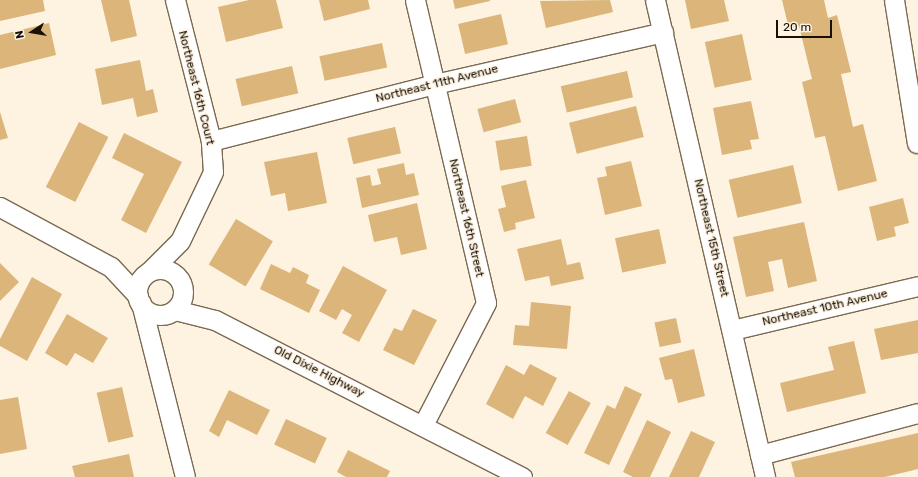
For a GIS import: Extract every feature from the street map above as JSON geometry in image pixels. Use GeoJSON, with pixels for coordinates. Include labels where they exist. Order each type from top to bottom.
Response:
{"type":"FeatureCollection","features":[{"type":"Feature","properties":{"kind":"street","name":"Northeast 16th Court"},"geometry":{"type":"LineString","coordinates":[[148,272],[180,241],[213,172],[211,140],[174,0]]}},
{"type":"Feature","properties":{"kind":"street","name":"Northeast 16th Street"},"geometry":{"type":"LineString","coordinates":[[415,0],[486,304],[423,425]]}},
{"type":"Feature","properties":{"kind":"street","name":"Northeast 15th Street"},"geometry":{"type":"LineString","coordinates":[[655,0],[765,477]]}},
{"type":"Feature","properties":{"kind":"street"},"geometry":{"type":"LineString","coordinates":[[894,0],[917,143]]}},
{"type":"Feature","properties":{"kind":"street","name":"Northeast 11th Avenue"},"geometry":{"type":"LineString","coordinates":[[211,140],[435,84],[663,32]]}},
{"type":"Feature","properties":{"kind":"street"},"geometry":{"type":"LineString","coordinates":[[0,207],[111,267],[148,272],[164,269],[180,282],[170,312],[158,323],[154,351]]}},
{"type":"Feature","properties":{"kind":"street","name":"Northeast 16th Court"},"geometry":{"type":"LineString","coordinates":[[180,241],[180,282]]}},
{"type":"Feature","properties":{"kind":"street"},"geometry":{"type":"LineString","coordinates":[[111,267],[151,313],[170,312]]}},
{"type":"Feature","properties":{"kind":"street"},"geometry":{"type":"LineString","coordinates":[[148,272],[138,284],[139,300],[154,351],[185,477]]}},
{"type":"Feature","properties":{"kind":"street","name":"Old Dixie Highway"},"geometry":{"type":"LineString","coordinates":[[180,282],[215,320]]}},
{"type":"Feature","properties":{"kind":"street","name":"Northeast 10th Avenue"},"geometry":{"type":"LineString","coordinates":[[732,330],[918,286]]}},
{"type":"Feature","properties":{"kind":"street","name":"Old Dixie Highway"},"geometry":{"type":"LineString","coordinates":[[170,312],[215,320],[423,425],[522,477]]}},
{"type":"Feature","properties":{"kind":"street"},"geometry":{"type":"LineString","coordinates":[[760,455],[918,413]]}},
{"type":"Feature","properties":{"kind":"building"},"geometry":{"type":"Polygon","coordinates":[[[0,0],[43,0],[45,11],[0,21],[0,0]]]}},
{"type":"Feature","properties":{"kind":"building"},"geometry":{"type":"Polygon","coordinates":[[[101,0],[129,0],[137,36],[111,42],[101,0]]]}},
{"type":"Feature","properties":{"kind":"building"},"geometry":{"type":"Polygon","coordinates":[[[249,0],[276,0],[283,28],[226,42],[218,7],[249,0]]]}},
{"type":"Feature","properties":{"kind":"building"},"geometry":{"type":"Polygon","coordinates":[[[319,0],[368,0],[370,9],[324,21],[319,0]]]}},
{"type":"Feature","properties":{"kind":"building"},"geometry":{"type":"Polygon","coordinates":[[[453,0],[490,0],[490,1],[455,9],[453,0]]]}},
{"type":"Feature","properties":{"kind":"building"},"geometry":{"type":"Polygon","coordinates":[[[610,0],[613,12],[546,28],[540,1],[610,0]]]}},
{"type":"Feature","properties":{"kind":"building"},"geometry":{"type":"Polygon","coordinates":[[[685,0],[724,0],[729,21],[691,29],[685,0]]]}},
{"type":"Feature","properties":{"kind":"building"},"geometry":{"type":"Polygon","coordinates":[[[782,0],[824,0],[828,18],[837,15],[851,72],[841,74],[853,127],[863,124],[877,181],[838,191],[825,136],[815,138],[802,82],[812,79],[799,26],[789,29],[782,0]]]}},
{"type":"Feature","properties":{"kind":"building"},"geometry":{"type":"Polygon","coordinates":[[[501,14],[508,44],[465,54],[458,24],[501,14]]]}},
{"type":"Feature","properties":{"kind":"building"},"geometry":{"type":"Polygon","coordinates":[[[49,23],[56,55],[0,69],[0,35],[49,23]]]}},
{"type":"Feature","properties":{"kind":"building"},"geometry":{"type":"Polygon","coordinates":[[[742,34],[752,80],[715,88],[705,42],[742,34]]]}},
{"type":"Feature","properties":{"kind":"building"},"geometry":{"type":"Polygon","coordinates":[[[382,43],[387,67],[325,81],[319,56],[382,43]]]}},
{"type":"Feature","properties":{"kind":"building"},"geometry":{"type":"Polygon","coordinates":[[[140,60],[146,91],[153,89],[158,112],[137,117],[133,98],[102,105],[95,69],[140,60]]]}},
{"type":"Feature","properties":{"kind":"building"},"geometry":{"type":"Polygon","coordinates":[[[292,66],[298,93],[242,106],[235,79],[292,66]]]}},
{"type":"Feature","properties":{"kind":"building"},"geometry":{"type":"Polygon","coordinates":[[[627,71],[633,97],[567,113],[561,86],[627,71]]]}},
{"type":"Feature","properties":{"kind":"building"},"geometry":{"type":"Polygon","coordinates":[[[515,99],[521,122],[484,132],[477,109],[515,99]]]}},
{"type":"Feature","properties":{"kind":"building"},"geometry":{"type":"Polygon","coordinates":[[[751,101],[759,139],[750,140],[752,149],[722,155],[713,108],[751,101]]]}},
{"type":"Feature","properties":{"kind":"building"},"geometry":{"type":"Polygon","coordinates":[[[636,106],[644,137],[577,154],[569,123],[636,106]]]}},
{"type":"Feature","properties":{"kind":"building"},"geometry":{"type":"Polygon","coordinates":[[[0,112],[8,138],[0,140],[0,112]]]}},
{"type":"Feature","properties":{"kind":"building"},"geometry":{"type":"Polygon","coordinates":[[[79,122],[108,137],[75,202],[46,187],[79,122]]]}},
{"type":"Feature","properties":{"kind":"building"},"geometry":{"type":"Polygon","coordinates":[[[395,127],[401,153],[353,164],[347,138],[395,127]]]}},
{"type":"Feature","properties":{"kind":"building"},"geometry":{"type":"Polygon","coordinates":[[[124,133],[182,162],[146,233],[121,220],[144,174],[112,158],[124,133]]]}},
{"type":"Feature","properties":{"kind":"building"},"geometry":{"type":"Polygon","coordinates":[[[527,136],[532,166],[500,171],[495,141],[527,136]]]}},
{"type":"Feature","properties":{"kind":"building"},"geometry":{"type":"Polygon","coordinates":[[[317,152],[327,203],[288,211],[285,193],[271,196],[264,162],[317,152]]]}},
{"type":"Feature","properties":{"kind":"building"},"geometry":{"type":"Polygon","coordinates":[[[631,161],[642,206],[605,215],[597,178],[607,176],[605,167],[631,161]]]}},
{"type":"Feature","properties":{"kind":"building"},"geometry":{"type":"Polygon","coordinates":[[[404,163],[406,175],[414,173],[419,195],[362,208],[356,178],[370,175],[372,186],[381,184],[377,169],[404,163]]]}},
{"type":"Feature","properties":{"kind":"building"},"geometry":{"type":"Polygon","coordinates":[[[793,165],[802,203],[737,218],[729,180],[793,165]]]}},
{"type":"Feature","properties":{"kind":"building"},"geometry":{"type":"Polygon","coordinates":[[[526,180],[535,218],[515,223],[516,229],[504,232],[498,209],[506,207],[501,186],[526,180]]]}},
{"type":"Feature","properties":{"kind":"building"},"geometry":{"type":"Polygon","coordinates":[[[903,198],[909,223],[894,227],[896,236],[877,241],[869,207],[903,198]]]}},
{"type":"Feature","properties":{"kind":"building"},"geometry":{"type":"Polygon","coordinates":[[[417,203],[427,249],[401,255],[397,237],[374,242],[368,215],[417,203]]]}},
{"type":"Feature","properties":{"kind":"building"},"geometry":{"type":"Polygon","coordinates":[[[236,219],[273,241],[246,287],[209,264],[236,219]]]}},
{"type":"Feature","properties":{"kind":"building"},"geometry":{"type":"Polygon","coordinates":[[[804,222],[817,281],[788,288],[782,259],[768,262],[774,291],[746,297],[733,237],[804,222]]]}},
{"type":"Feature","properties":{"kind":"building"},"geometry":{"type":"Polygon","coordinates":[[[659,229],[666,263],[622,273],[615,238],[659,229]]]}},
{"type":"Feature","properties":{"kind":"building"},"geometry":{"type":"Polygon","coordinates":[[[561,239],[567,265],[580,262],[584,279],[551,286],[549,276],[525,281],[517,249],[561,239]]]}},
{"type":"Feature","properties":{"kind":"building"},"geometry":{"type":"Polygon","coordinates":[[[0,263],[19,282],[0,301],[0,263]]]}},
{"type":"Feature","properties":{"kind":"building"},"geometry":{"type":"Polygon","coordinates":[[[271,264],[290,273],[293,267],[309,275],[306,283],[320,290],[309,313],[260,289],[271,264]]]}},
{"type":"Feature","properties":{"kind":"building"},"geometry":{"type":"Polygon","coordinates":[[[343,266],[387,290],[359,342],[342,333],[352,315],[342,309],[336,320],[319,311],[343,266]]]}},
{"type":"Feature","properties":{"kind":"building"},"geometry":{"type":"Polygon","coordinates":[[[32,277],[62,294],[27,361],[0,346],[0,339],[32,277]]]}},
{"type":"Feature","properties":{"kind":"building"},"geometry":{"type":"Polygon","coordinates":[[[531,302],[571,306],[567,349],[513,345],[515,325],[529,326],[531,302]]]}},
{"type":"Feature","properties":{"kind":"building"},"geometry":{"type":"Polygon","coordinates":[[[413,309],[437,320],[414,365],[383,350],[394,328],[402,331],[413,309]]]}},
{"type":"Feature","properties":{"kind":"building"},"geometry":{"type":"Polygon","coordinates":[[[67,314],[108,338],[93,363],[75,353],[67,366],[45,353],[67,314]]]}},
{"type":"Feature","properties":{"kind":"building"},"geometry":{"type":"Polygon","coordinates":[[[676,318],[681,342],[660,347],[654,323],[676,318]]]}},
{"type":"Feature","properties":{"kind":"building"},"geometry":{"type":"Polygon","coordinates":[[[918,320],[918,353],[881,360],[874,329],[918,320]]]}},
{"type":"Feature","properties":{"kind":"building"},"geometry":{"type":"Polygon","coordinates":[[[854,341],[866,393],[787,412],[780,383],[834,370],[828,347],[854,341]]]}},
{"type":"Feature","properties":{"kind":"building"},"geometry":{"type":"Polygon","coordinates":[[[694,349],[705,396],[678,403],[672,379],[665,380],[659,358],[694,349]]]}},
{"type":"Feature","properties":{"kind":"building"},"geometry":{"type":"Polygon","coordinates":[[[530,364],[557,378],[543,406],[525,396],[513,419],[486,404],[506,365],[524,375],[530,364]]]}},
{"type":"Feature","properties":{"kind":"building"},"geometry":{"type":"Polygon","coordinates":[[[625,386],[642,394],[609,465],[584,453],[607,405],[615,409],[625,386]]]}},
{"type":"Feature","properties":{"kind":"building"},"geometry":{"type":"Polygon","coordinates":[[[122,387],[133,437],[108,443],[97,393],[122,387]]]}},
{"type":"Feature","properties":{"kind":"building"},"geometry":{"type":"Polygon","coordinates":[[[229,390],[270,410],[257,435],[227,420],[219,437],[209,431],[229,390]]]}},
{"type":"Feature","properties":{"kind":"building"},"geometry":{"type":"Polygon","coordinates":[[[569,391],[591,403],[568,445],[546,433],[569,391]]]}},
{"type":"Feature","properties":{"kind":"building"},"geometry":{"type":"Polygon","coordinates":[[[18,397],[27,449],[0,454],[0,400],[18,397]]]}},
{"type":"Feature","properties":{"kind":"building"},"geometry":{"type":"Polygon","coordinates":[[[286,419],[327,438],[315,463],[274,444],[286,419]]]}},
{"type":"Feature","properties":{"kind":"building"},"geometry":{"type":"Polygon","coordinates":[[[647,420],[671,432],[650,477],[633,477],[623,472],[647,420]]]}},
{"type":"Feature","properties":{"kind":"building"},"geometry":{"type":"Polygon","coordinates":[[[691,431],[715,442],[699,477],[669,477],[691,431]]]}},
{"type":"Feature","properties":{"kind":"building"},"geometry":{"type":"Polygon","coordinates":[[[918,433],[918,469],[885,477],[795,477],[791,462],[918,433]]]}},
{"type":"Feature","properties":{"kind":"building"},"geometry":{"type":"Polygon","coordinates":[[[348,450],[390,471],[387,477],[346,477],[337,472],[348,450]]]}},
{"type":"Feature","properties":{"kind":"building"},"geometry":{"type":"Polygon","coordinates":[[[129,454],[134,477],[75,477],[72,466],[129,454]]]}}]}
